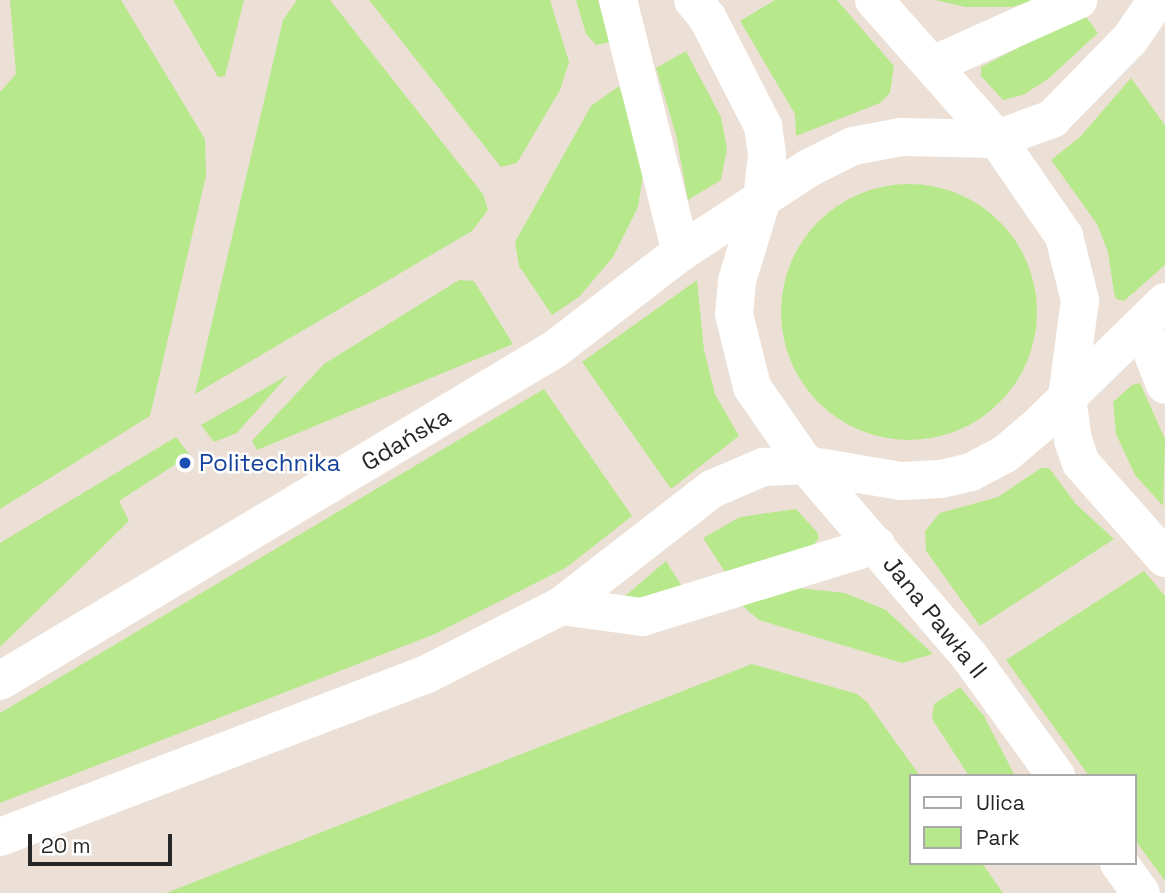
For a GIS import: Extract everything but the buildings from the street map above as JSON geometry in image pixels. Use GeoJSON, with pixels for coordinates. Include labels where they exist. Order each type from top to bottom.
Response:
{"type":"FeatureCollection","features":[{"type":"Feature","properties":{"kind":"main road"},"geometry":{"type":"LineString","coordinates":[[618,0],[681,252]]}},
{"type":"Feature","properties":{"kind":"main road","name":"Jana Pawła II"},"geometry":{"type":"LineString","coordinates":[[693,0],[707,17],[763,126],[767,156],[762,199],[740,270],[734,314],[752,387],[806,465],[970,657],[1055,774]]}},
{"type":"Feature","properties":{"kind":"main road"},"geometry":{"type":"LineString","coordinates":[[874,0],[934,64],[997,139],[1045,205],[1074,264],[1079,330],[1068,398],[1073,440],[1081,463],[1165,558]]}},
{"type":"Feature","properties":{"kind":"main road"},"geometry":{"type":"LineString","coordinates":[[934,64],[1078,0]]}},
{"type":"Feature","properties":{"kind":"main road","name":"Gdańska"},"geometry":{"type":"LineString","coordinates":[[0,681],[555,349],[681,252],[762,199],[853,146],[901,137],[997,139],[1026,131],[1070,104],[1130,39],[1157,0]]}},
{"type":"Feature","properties":{"kind":"main road"},"geometry":{"type":"LineString","coordinates":[[0,838],[425,675],[561,606],[712,489],[763,467],[806,465],[901,481],[941,480],[971,472],[1005,454],[1068,398],[1153,314]]}},
{"type":"Feature","properties":{"kind":"main road"},"geometry":{"type":"LineString","coordinates":[[1153,314],[1165,385]]}},
{"type":"Feature","properties":{"kind":"main road"},"geometry":{"type":"LineString","coordinates":[[561,606],[642,617],[876,545]]}},
{"type":"Feature","properties":{"kind":"main road"},"geometry":{"type":"LineString","coordinates":[[1120,865],[1141,893]]}},
{"type":"Feature","properties":{"kind":"green space"},"geometry":{"type":"Polygon","coordinates":[[[10,0],[121,0],[205,139],[206,176],[150,416],[0,509],[0,92],[16,74],[10,0]]]}},
{"type":"Feature","properties":{"kind":"green space"},"geometry":{"type":"Polygon","coordinates":[[[173,0],[244,0],[225,76],[218,77],[173,0]]]}},
{"type":"Feature","properties":{"kind":"green space"},"geometry":{"type":"Polygon","coordinates":[[[297,0],[330,0],[483,194],[488,210],[472,231],[195,394],[283,20],[297,0]]]}},
{"type":"Feature","properties":{"kind":"green space"},"geometry":{"type":"Polygon","coordinates":[[[369,0],[550,0],[569,62],[560,90],[517,163],[501,167],[369,0]]]}},
{"type":"Feature","properties":{"kind":"green space"},"geometry":{"type":"Polygon","coordinates":[[[576,0],[598,0],[610,42],[596,45],[586,34],[576,0]]]}},
{"type":"Feature","properties":{"kind":"green space"},"geometry":{"type":"Polygon","coordinates":[[[775,0],[837,0],[894,66],[890,93],[880,103],[796,136],[795,114],[740,21],[775,0]]]}},
{"type":"Feature","properties":{"kind":"green space"},"geometry":{"type":"Polygon","coordinates":[[[935,0],[1035,0],[1012,7],[965,7],[935,0]]]}},
{"type":"Feature","properties":{"kind":"green space"},"geometry":{"type":"Polygon","coordinates":[[[1084,14],[1098,33],[1048,79],[1023,95],[1003,100],[981,76],[981,67],[1084,14]]]}},
{"type":"Feature","properties":{"kind":"green space"},"geometry":{"type":"Polygon","coordinates":[[[686,51],[721,117],[727,149],[721,180],[688,200],[676,135],[656,68],[686,51]]]}},
{"type":"Feature","properties":{"kind":"green space"},"geometry":{"type":"Polygon","coordinates":[[[1131,78],[1165,125],[1165,265],[1124,301],[1116,299],[1108,252],[1097,224],[1051,160],[1080,137],[1131,78]]]}},
{"type":"Feature","properties":{"kind":"green space"},"geometry":{"type":"Polygon","coordinates":[[[619,86],[645,162],[638,207],[613,257],[579,297],[552,315],[519,266],[515,242],[591,106],[619,86]]]}},
{"type":"Feature","properties":{"kind":"green space"},"geometry":{"type":"Polygon","coordinates":[[[909,184],[934,186],[969,199],[990,213],[1008,231],[1027,263],[1035,287],[1035,337],[1022,372],[1008,393],[990,411],[958,430],[934,438],[909,440],[884,438],[849,425],[828,411],[810,393],[791,361],[783,337],[781,312],[783,287],[796,252],[810,231],[828,213],[860,194],[884,186],[909,184]]]}},
{"type":"Feature","properties":{"kind":"green space"},"geometry":{"type":"Polygon","coordinates":[[[459,280],[474,281],[513,344],[257,450],[252,441],[324,364],[459,280]]]}},
{"type":"Feature","properties":{"kind":"green space"},"geometry":{"type":"Polygon","coordinates":[[[697,280],[704,350],[715,394],[739,436],[671,489],[582,362],[697,280]]]}},
{"type":"Feature","properties":{"kind":"green space"},"geometry":{"type":"Polygon","coordinates":[[[288,375],[237,433],[214,442],[201,425],[288,375]]]}},
{"type":"Feature","properties":{"kind":"green space"},"geometry":{"type":"Polygon","coordinates":[[[1140,383],[1165,439],[1163,506],[1135,475],[1116,434],[1113,402],[1132,385],[1140,383]]]}},
{"type":"Feature","properties":{"kind":"green space"},"geometry":{"type":"Polygon","coordinates":[[[544,389],[632,516],[567,567],[435,634],[0,803],[0,713],[544,389]]]}},
{"type":"Feature","properties":{"kind":"green space"},"geometry":{"type":"Polygon","coordinates":[[[176,437],[190,455],[119,501],[129,521],[0,647],[0,543],[176,437]]]}},
{"type":"Feature","properties":{"kind":"green space"},"geometry":{"type":"Polygon","coordinates":[[[1041,468],[1049,468],[1076,504],[1114,539],[980,626],[926,551],[925,531],[940,513],[998,497],[1041,468]]]}},
{"type":"Feature","properties":{"kind":"green space"},"geometry":{"type":"Polygon","coordinates":[[[796,509],[817,532],[819,538],[813,546],[725,572],[703,538],[740,517],[796,509]]]}},
{"type":"Feature","properties":{"kind":"green space"},"geometry":{"type":"Polygon","coordinates":[[[666,561],[683,588],[626,608],[618,602],[666,561]]]}},
{"type":"Feature","properties":{"kind":"green space"},"geometry":{"type":"Polygon","coordinates":[[[1144,571],[1165,596],[1165,881],[1137,843],[1137,774],[1088,774],[1006,660],[1144,571]]]}},
{"type":"Feature","properties":{"kind":"green space"},"geometry":{"type":"Polygon","coordinates":[[[799,588],[845,593],[886,610],[933,654],[902,663],[759,620],[739,603],[799,588]]]}},
{"type":"Feature","properties":{"kind":"green space"},"geometry":{"type":"Polygon","coordinates":[[[752,664],[857,694],[867,702],[919,774],[909,774],[909,865],[983,865],[1003,893],[166,893],[752,664]]]}},
{"type":"Feature","properties":{"kind":"green space"},"geometry":{"type":"Polygon","coordinates":[[[960,687],[984,716],[1014,774],[968,774],[932,719],[934,704],[960,687]]]}},
{"type":"Feature","properties":{"kind":"place","name":"Politechnika"},"geometry":{"type":"Point","coordinates":[185,463]}}]}
